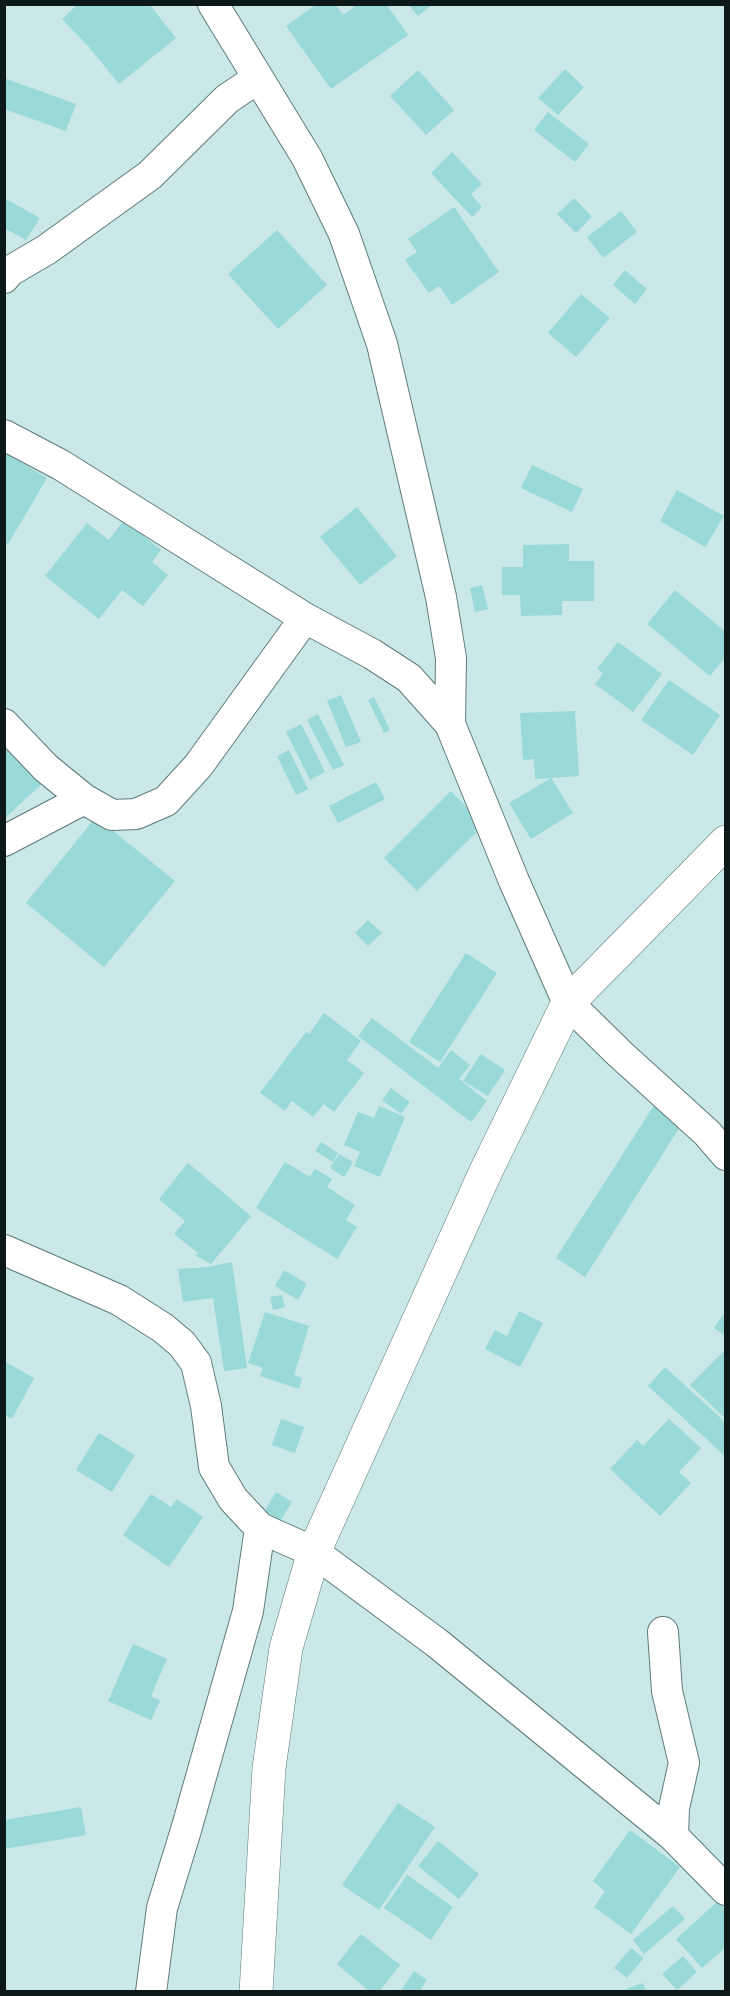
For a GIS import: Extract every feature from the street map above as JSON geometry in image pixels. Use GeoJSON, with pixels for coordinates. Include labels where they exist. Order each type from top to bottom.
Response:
{"type":"FeatureCollection","features":[{"type":"Feature","properties":{"kind":"street"},"geometry":{"type":"LineString","coordinates":[[213,4],[307,158],[344,234],[382,344],[441,597],[451,658],[450,724]]}},
{"type":"Feature","properties":{"kind":"street"},"geometry":{"type":"LineString","coordinates":[[4,278],[10,271],[46,250],[150,175],[227,99],[258,78]]}},
{"type":"Feature","properties":{"kind":"street"},"geometry":{"type":"LineString","coordinates":[[4,435],[71,471],[305,618],[372,654],[409,678],[450,724],[514,881],[568,1003],[620,1054],[708,1133],[726,1155]]}},
{"type":"Feature","properties":{"kind":"street"},"geometry":{"type":"LineString","coordinates":[[4,724],[46,768],[84,799],[112,815],[136,814],[166,801],[198,766],[305,618]]}},
{"type":"Feature","properties":{"kind":"street"},"geometry":{"type":"LineString","coordinates":[[4,841],[84,799]]}},
{"type":"Feature","properties":{"kind":"street"},"geometry":{"type":"LineString","coordinates":[[256,1992],[269,1768],[286,1648],[314,1552],[486,1171],[568,1003],[726,842]]}},
{"type":"Feature","properties":{"kind":"street"},"geometry":{"type":"LineString","coordinates":[[4,1250],[119,1300],[163,1328],[182,1344],[196,1364],[206,1406],[214,1467],[233,1499],[260,1527],[314,1552],[437,1643],[673,1836],[726,1890]]}},
{"type":"Feature","properties":{"kind":"street"},"geometry":{"type":"LineString","coordinates":[[151,1992],[162,1908],[248,1611],[260,1527]]}},
{"type":"Feature","properties":{"kind":"street"},"geometry":{"type":"LineString","coordinates":[[663,1632],[667,1691],[684,1763],[674,1808],[673,1836]]}},
{"type":"Feature","properties":{"kind":"building"},"geometry":{"type":"Polygon","coordinates":[[[78,4],[149,4],[176,38],[119,84],[62,19],[78,4]]]}},
{"type":"Feature","properties":{"kind":"building"},"geometry":{"type":"Polygon","coordinates":[[[317,4],[335,4],[343,15],[358,4],[386,4],[408,35],[331,89],[286,26],[317,4]]]}},
{"type":"Feature","properties":{"kind":"building"},"geometry":{"type":"Polygon","coordinates":[[[408,4],[433,4],[418,16],[408,4]]]}},
{"type":"Feature","properties":{"kind":"building"},"geometry":{"type":"Polygon","coordinates":[[[565,69],[584,87],[558,115],[538,98],[565,69]]]}},
{"type":"Feature","properties":{"kind":"building"},"geometry":{"type":"Polygon","coordinates":[[[418,70],[454,110],[426,135],[390,96],[418,70]]]}},
{"type":"Feature","properties":{"kind":"building"},"geometry":{"type":"Polygon","coordinates":[[[4,78],[76,104],[66,131],[4,109],[4,78]]]}},
{"type":"Feature","properties":{"kind":"building"},"geometry":{"type":"Polygon","coordinates":[[[548,112],[589,144],[575,162],[534,130],[548,112]]]}},
{"type":"Feature","properties":{"kind":"building"},"geometry":{"type":"Polygon","coordinates":[[[452,152],[482,184],[471,194],[482,207],[472,217],[431,173],[452,152]]]}},
{"type":"Feature","properties":{"kind":"building"},"geometry":{"type":"Polygon","coordinates":[[[4,198],[40,218],[26,240],[4,228],[4,198]]]}},
{"type":"Feature","properties":{"kind":"building"},"geometry":{"type":"Polygon","coordinates":[[[574,198],[592,217],[576,233],[557,214],[574,198]]]}},
{"type":"Feature","properties":{"kind":"building"},"geometry":{"type":"Polygon","coordinates":[[[454,207],[499,272],[452,305],[439,286],[429,293],[405,260],[417,252],[408,239],[454,207]]]}},
{"type":"Feature","properties":{"kind":"building"},"geometry":{"type":"Polygon","coordinates":[[[621,211],[637,232],[603,258],[587,237],[621,211]]]}},
{"type":"Feature","properties":{"kind":"building"},"geometry":{"type":"Polygon","coordinates":[[[277,230],[327,285],[278,329],[228,274],[277,230]]]}},
{"type":"Feature","properties":{"kind":"building"},"geometry":{"type":"Polygon","coordinates":[[[625,270],[647,289],[635,304],[613,285],[625,270]]]}},
{"type":"Feature","properties":{"kind":"building"},"geometry":{"type":"Polygon","coordinates":[[[581,294],[610,318],[576,357],[548,333],[581,294]]]}},
{"type":"Feature","properties":{"kind":"building"},"geometry":{"type":"Polygon","coordinates":[[[7,454],[47,478],[8,544],[4,542],[4,458],[7,454]]]}},
{"type":"Feature","properties":{"kind":"building"},"geometry":{"type":"Polygon","coordinates":[[[532,465],[583,489],[572,512],[521,488],[532,465]]]}},
{"type":"Feature","properties":{"kind":"building"},"geometry":{"type":"Polygon","coordinates":[[[677,490],[724,516],[705,547],[660,521],[677,490]]]}},
{"type":"Feature","properties":{"kind":"building"},"geometry":{"type":"Polygon","coordinates":[[[357,507],[397,556],[360,585],[320,537],[357,507]]]}},
{"type":"Feature","properties":{"kind":"building"},"geometry":{"type":"Polygon","coordinates":[[[124,520],[161,550],[152,562],[168,575],[143,606],[122,590],[99,619],[45,576],[87,523],[109,540],[124,520]]]}},
{"type":"Feature","properties":{"kind":"building"},"geometry":{"type":"Polygon","coordinates":[[[569,544],[569,561],[594,561],[594,601],[562,601],[562,615],[521,616],[520,595],[502,595],[502,567],[523,567],[523,545],[569,544]]]}},
{"type":"Feature","properties":{"kind":"building"},"geometry":{"type":"Polygon","coordinates":[[[482,585],[488,609],[475,612],[470,588],[482,585]]]}},
{"type":"Feature","properties":{"kind":"building"},"geometry":{"type":"Polygon","coordinates":[[[675,590],[726,632],[726,657],[710,676],[647,624],[675,590]]]}},
{"type":"Feature","properties":{"kind":"building"},"geometry":{"type":"Polygon","coordinates":[[[618,642],[662,674],[633,712],[595,684],[603,673],[597,669],[618,642]]]}},
{"type":"Feature","properties":{"kind":"building"},"geometry":{"type":"Polygon","coordinates":[[[669,680],[720,715],[693,755],[641,720],[669,680]]]}},
{"type":"Feature","properties":{"kind":"building"},"geometry":{"type":"Polygon","coordinates":[[[341,695],[361,742],[346,747],[327,701],[341,695]]]}},
{"type":"Feature","properties":{"kind":"building"},"geometry":{"type":"Polygon","coordinates":[[[374,697],[390,730],[384,733],[368,700],[374,697]]]}},
{"type":"Feature","properties":{"kind":"building"},"geometry":{"type":"Polygon","coordinates":[[[575,711],[579,776],[535,779],[534,759],[523,760],[520,713],[575,711]]]}},
{"type":"Feature","properties":{"kind":"building"},"geometry":{"type":"Polygon","coordinates":[[[318,714],[344,765],[333,770],[307,720],[318,714]]]}},
{"type":"Feature","properties":{"kind":"building"},"geometry":{"type":"Polygon","coordinates":[[[301,724],[325,772],[310,780],[286,732],[301,724]]]}},
{"type":"Feature","properties":{"kind":"building"},"geometry":{"type":"Polygon","coordinates":[[[5,738],[45,781],[5,818],[5,738]]]}},
{"type":"Feature","properties":{"kind":"building"},"geometry":{"type":"Polygon","coordinates":[[[289,750],[308,789],[296,795],[277,756],[289,750]]]}},
{"type":"Feature","properties":{"kind":"building"},"geometry":{"type":"Polygon","coordinates":[[[551,778],[573,813],[531,839],[509,803],[551,778]]]}},
{"type":"Feature","properties":{"kind":"building"},"geometry":{"type":"Polygon","coordinates":[[[376,782],[385,799],[338,823],[329,806],[376,782]]]}},
{"type":"Feature","properties":{"kind":"building"},"geometry":{"type":"Polygon","coordinates":[[[451,791],[484,825],[417,891],[384,858],[451,791]]]}},
{"type":"Feature","properties":{"kind":"building"},"geometry":{"type":"Polygon","coordinates":[[[96,817],[175,881],[104,967],[26,903],[96,817]]]}},
{"type":"Feature","properties":{"kind":"building"},"geometry":{"type":"Polygon","coordinates":[[[368,920],[382,933],[368,946],[355,933],[368,920]]]}},
{"type":"Feature","properties":{"kind":"building"},"geometry":{"type":"Polygon","coordinates":[[[466,953],[497,973],[440,1062],[409,1042],[466,953]]]}},
{"type":"Feature","properties":{"kind":"building"},"geometry":{"type":"Polygon","coordinates":[[[324,1013],[361,1041],[347,1060],[364,1073],[334,1112],[324,1104],[313,1117],[292,1101],[285,1111],[260,1093],[306,1032],[309,1034],[324,1013]]]}},
{"type":"Feature","properties":{"kind":"building"},"geometry":{"type":"Polygon","coordinates":[[[372,1018],[438,1068],[451,1050],[470,1065],[459,1079],[487,1101],[471,1122],[358,1036],[372,1018]]]}},
{"type":"Feature","properties":{"kind":"building"},"geometry":{"type":"Polygon","coordinates":[[[481,1054],[505,1070],[488,1096],[463,1081],[481,1054]]]}},
{"type":"Feature","properties":{"kind":"building"},"geometry":{"type":"Polygon","coordinates":[[[391,1088],[410,1102],[401,1114],[382,1100],[391,1088]]]}},
{"type":"Feature","properties":{"kind":"building"},"geometry":{"type":"Polygon","coordinates":[[[655,1104],[683,1122],[585,1277],[556,1258],[655,1104]]]}},
{"type":"Feature","properties":{"kind":"building"},"geometry":{"type":"Polygon","coordinates":[[[379,1106],[405,1117],[380,1177],[354,1166],[360,1152],[344,1145],[358,1112],[374,1118],[379,1106]]]}},
{"type":"Feature","properties":{"kind":"building"},"geometry":{"type":"Polygon","coordinates":[[[321,1142],[338,1153],[333,1162],[315,1151],[321,1142]]]}},
{"type":"Feature","properties":{"kind":"building"},"geometry":{"type":"Polygon","coordinates":[[[339,1154],[353,1162],[344,1177],[330,1168],[339,1154]]]}},
{"type":"Feature","properties":{"kind":"building"},"geometry":{"type":"Polygon","coordinates":[[[285,1162],[310,1177],[315,1169],[332,1179],[327,1187],[355,1205],[346,1220],[357,1227],[337,1259],[256,1208],[285,1162]]]}},
{"type":"Feature","properties":{"kind":"building"},"geometry":{"type":"Polygon","coordinates":[[[188,1163],[251,1216],[211,1264],[196,1256],[198,1253],[174,1234],[185,1221],[159,1199],[188,1163]]]}},
{"type":"Feature","properties":{"kind":"building"},"geometry":{"type":"Polygon","coordinates":[[[232,1262],[247,1368],[224,1371],[213,1298],[183,1302],[178,1269],[208,1267],[232,1262]]]}},
{"type":"Feature","properties":{"kind":"building"},"geometry":{"type":"Polygon","coordinates":[[[284,1270],[307,1284],[298,1300],[275,1286],[284,1270]]]}},
{"type":"Feature","properties":{"kind":"building"},"geometry":{"type":"Polygon","coordinates":[[[282,1295],[285,1307],[273,1310],[270,1297],[282,1295]]]}},
{"type":"Feature","properties":{"kind":"building"},"geometry":{"type":"Polygon","coordinates":[[[519,1311],[543,1323],[520,1367],[485,1349],[495,1330],[507,1336],[519,1311]]]}},
{"type":"Feature","properties":{"kind":"building"},"geometry":{"type":"Polygon","coordinates":[[[265,1312],[309,1326],[294,1375],[302,1378],[299,1389],[260,1376],[263,1368],[248,1363],[265,1312]]]}},
{"type":"Feature","properties":{"kind":"building"},"geometry":{"type":"Polygon","coordinates":[[[723,1315],[726,1317],[726,1336],[714,1328],[723,1315]]]}},
{"type":"Feature","properties":{"kind":"building"},"geometry":{"type":"Polygon","coordinates":[[[726,1349],[726,1419],[690,1385],[726,1349]]]}},
{"type":"Feature","properties":{"kind":"building"},"geometry":{"type":"Polygon","coordinates":[[[4,1361],[34,1378],[12,1419],[4,1415],[4,1361]]]}},
{"type":"Feature","properties":{"kind":"building"},"geometry":{"type":"Polygon","coordinates":[[[665,1367],[726,1423],[726,1457],[648,1386],[665,1367]]]}},
{"type":"Feature","properties":{"kind":"building"},"geometry":{"type":"Polygon","coordinates":[[[281,1419],[304,1427],[295,1453],[272,1445],[281,1419]]]}},
{"type":"Feature","properties":{"kind":"building"},"geometry":{"type":"Polygon","coordinates":[[[669,1419],[701,1448],[679,1472],[691,1483],[660,1516],[610,1469],[637,1440],[643,1446],[669,1419]]]}},
{"type":"Feature","properties":{"kind":"building"},"geometry":{"type":"Polygon","coordinates":[[[99,1433],[135,1455],[112,1492],[76,1470],[99,1433]]]}},
{"type":"Feature","properties":{"kind":"building"},"geometry":{"type":"Polygon","coordinates":[[[276,1492],[292,1502],[280,1521],[264,1512],[276,1492]]]}},
{"type":"Feature","properties":{"kind":"building"},"geometry":{"type":"Polygon","coordinates":[[[151,1494],[171,1507],[177,1499],[203,1517],[169,1567],[123,1535],[151,1494]]]}},
{"type":"Feature","properties":{"kind":"building"},"geometry":{"type":"Polygon","coordinates":[[[133,1644],[167,1659],[151,1696],[160,1701],[151,1720],[108,1701],[133,1644]]]}},
{"type":"Feature","properties":{"kind":"building"},"geometry":{"type":"Polygon","coordinates":[[[398,1803],[435,1827],[379,1910],[342,1885],[398,1803]]]}},
{"type":"Feature","properties":{"kind":"building"},"geometry":{"type":"Polygon","coordinates":[[[81,1807],[86,1835],[4,1849],[4,1820],[81,1807]]]}},
{"type":"Feature","properties":{"kind":"building"},"geometry":{"type":"Polygon","coordinates":[[[630,1830],[680,1867],[631,1934],[594,1907],[605,1891],[593,1881],[630,1830]]]}},
{"type":"Feature","properties":{"kind":"building"},"geometry":{"type":"Polygon","coordinates":[[[438,1841],[479,1874],[459,1899],[418,1866],[438,1841]]]}},
{"type":"Feature","properties":{"kind":"building"},"geometry":{"type":"Polygon","coordinates":[[[407,1875],[453,1907],[431,1940],[384,1908],[407,1875]]]}},
{"type":"Feature","properties":{"kind":"building"},"geometry":{"type":"Polygon","coordinates":[[[718,1901],[726,1910],[726,1951],[724,1949],[702,1968],[676,1939],[718,1901]]]}},
{"type":"Feature","properties":{"kind":"building"},"geometry":{"type":"Polygon","coordinates":[[[673,1906],[685,1919],[644,1954],[633,1940],[673,1906]]]}},
{"type":"Feature","properties":{"kind":"building"},"geometry":{"type":"Polygon","coordinates":[[[361,1934],[400,1965],[379,1992],[370,1992],[337,1964],[361,1934]]]}},
{"type":"Feature","properties":{"kind":"building"},"geometry":{"type":"Polygon","coordinates":[[[631,1948],[644,1958],[627,1978],[614,1968],[631,1948]]]}},
{"type":"Feature","properties":{"kind":"building"},"geometry":{"type":"Polygon","coordinates":[[[683,1956],[697,1972],[677,1990],[662,1974],[683,1956]]]}},
{"type":"Feature","properties":{"kind":"building"},"geometry":{"type":"Polygon","coordinates":[[[414,1971],[427,1980],[419,1992],[400,1992],[414,1971]]]}},
{"type":"Feature","properties":{"kind":"building"},"geometry":{"type":"Polygon","coordinates":[[[643,1983],[646,1992],[621,1992],[621,1991],[643,1983]]]}}]}
